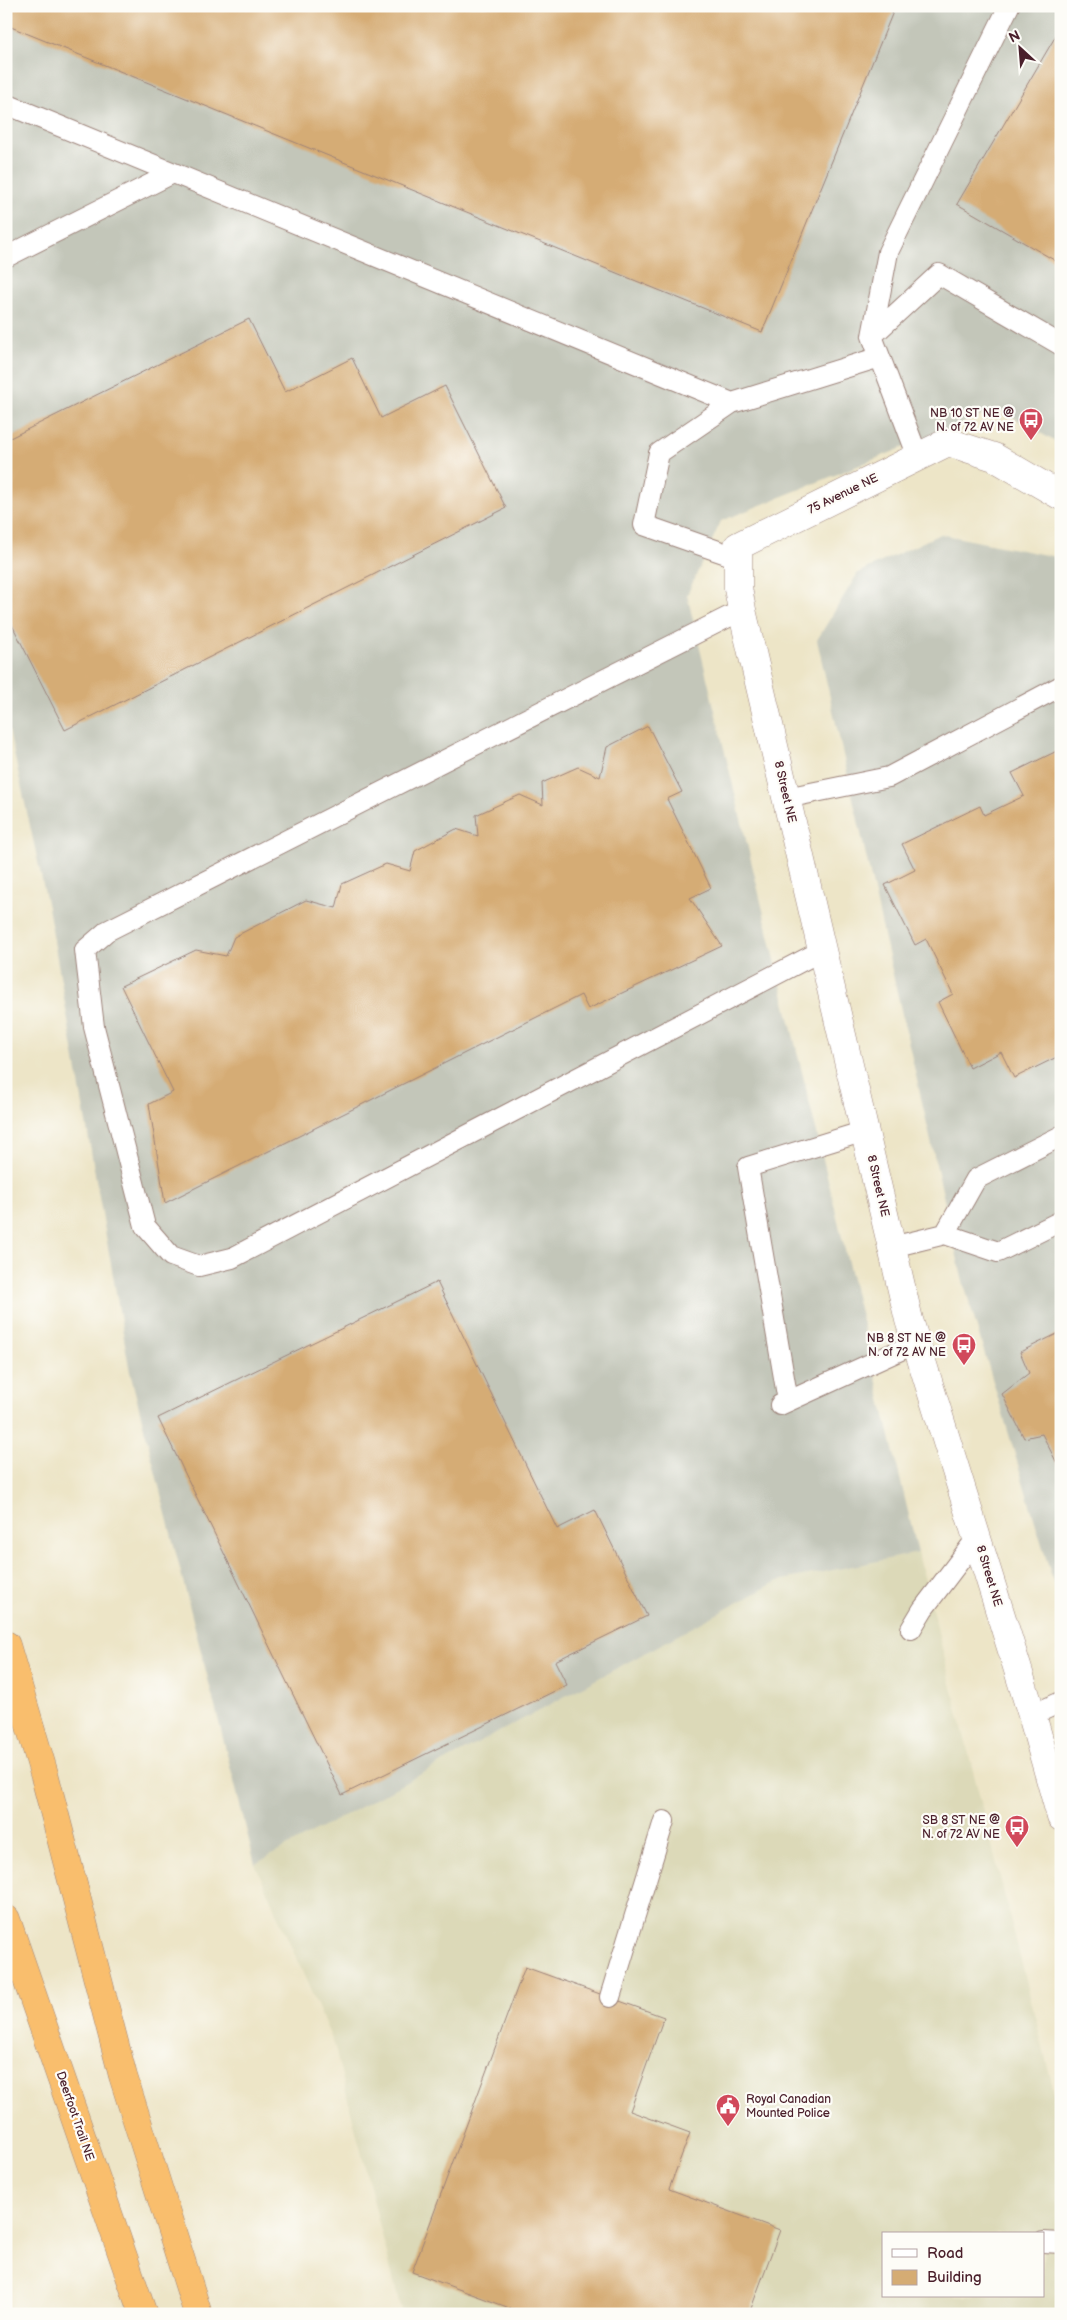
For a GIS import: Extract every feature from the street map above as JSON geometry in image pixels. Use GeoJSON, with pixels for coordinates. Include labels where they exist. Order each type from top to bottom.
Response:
{"type":"FeatureCollection","features":[{"type":"Feature","properties":{"kind":"highway"},"geometry":{"type":"LineString","coordinates":[[6,1645],[46,1777],[122,2076],[198,2314]]}},
{"type":"Feature","properties":{"kind":"highway","name":"Deerfoot Trail NE"},"geometry":{"type":"LineString","coordinates":[[6,1919],[143,2314]]}},
{"type":"Feature","properties":{"kind":"street","name":"75 Avenue NE"},"geometry":{"type":"LineString","coordinates":[[738,552],[948,442],[994,457],[1061,496]]}},
{"type":"Feature","properties":{"kind":"street","name":"8 Street NE"},"geometry":{"type":"LineString","coordinates":[[738,552],[738,588],[742,610],[821,951],[916,1344],[1032,1715],[1061,1817]]}},
{"type":"Feature","properties":{"kind":"lane"},"geometry":{"type":"LineString","coordinates":[[918,457],[872,336],[888,252],[1010,6]]}},
{"type":"Feature","properties":{"kind":"lane"},"geometry":{"type":"LineString","coordinates":[[6,104],[732,402]]}},
{"type":"Feature","properties":{"kind":"lane"},"geometry":{"type":"LineString","coordinates":[[6,257],[173,173]]}},
{"type":"Feature","properties":{"kind":"lane"},"geometry":{"type":"LineString","coordinates":[[872,336],[939,274],[1061,345]]}},
{"type":"Feature","properties":{"kind":"lane"},"geometry":{"type":"LineString","coordinates":[[738,552],[644,525],[659,453],[732,402],[880,357]]}},
{"type":"Feature","properties":{"kind":"lane"},"geometry":{"type":"LineString","coordinates":[[742,610],[107,931],[85,950],[94,1027],[146,1226],[171,1256],[199,1266],[232,1258],[821,951]]}},
{"type":"Feature","properties":{"kind":"lane"},"geometry":{"type":"LineString","coordinates":[[786,798],[889,777],[1061,686]]}},
{"type":"Feature","properties":{"kind":"lane"},"geometry":{"type":"LineString","coordinates":[[865,1131],[748,1167],[784,1403],[916,1344]]}},
{"type":"Feature","properties":{"kind":"lane"},"geometry":{"type":"LineString","coordinates":[[945,1234],[976,1179],[1061,1136]]}},
{"type":"Feature","properties":{"kind":"lane"},"geometry":{"type":"LineString","coordinates":[[892,1247],[945,1234],[998,1252],[1061,1221]]}},
{"type":"Feature","properties":{"kind":"lane"},"geometry":{"type":"LineString","coordinates":[[911,1629],[923,1609],[977,1538]]}},
{"type":"Feature","properties":{"kind":"lane"},"geometry":{"type":"LineString","coordinates":[[1032,1715],[1061,1702]]}},
{"type":"Feature","properties":{"kind":"lane"},"geometry":{"type":"LineString","coordinates":[[610,1997],[664,1820]]}},
{"type":"Feature","properties":{"kind":"lane"},"geometry":{"type":"LineString","coordinates":[[1044,2242],[1061,2243]]}},
{"type":"Feature","properties":{"kind":"shaded area"},"geometry":{"type":"Polygon","coordinates":[[[6,6],[1061,6],[1061,445],[999,409],[721,521],[687,595],[918,1553],[778,1581],[255,1864],[130,1372],[48,907],[6,717],[6,6]]]}},
{"type":"Feature","properties":{"kind":"shaded area"},"geometry":{"type":"Polygon","coordinates":[[[940,534],[1061,558],[1061,1608],[962,1278],[817,640],[858,573],[940,534]]]}},
{"type":"Feature","properties":{"kind":"shaded area"},"geometry":{"type":"Polygon","coordinates":[[[918,1553],[1061,2119],[1061,2314],[402,2314],[334,2044],[255,1864],[778,1581],[918,1553]]]}},
{"type":"Feature","properties":{"kind":"building"},"geometry":{"type":"Polygon","coordinates":[[[6,6],[895,7],[762,332],[6,25],[6,6]]]}},
{"type":"Feature","properties":{"kind":"building"},"geometry":{"type":"Polygon","coordinates":[[[1061,27],[1061,264],[957,204],[1061,27]]]}},
{"type":"Feature","properties":{"kind":"building"},"geometry":{"type":"Polygon","coordinates":[[[249,319],[285,392],[352,358],[381,418],[445,386],[506,508],[65,730],[6,613],[6,440],[249,319]]]}},
{"type":"Feature","properties":{"kind":"building"},"geometry":{"type":"Polygon","coordinates":[[[648,726],[682,792],[667,799],[711,888],[690,898],[722,946],[588,1009],[581,995],[165,1203],[149,1104],[173,1092],[121,986],[196,950],[226,956],[234,937],[306,900],[336,908],[342,884],[386,864],[410,871],[415,851],[456,829],[478,836],[476,815],[520,795],[543,805],[542,783],[578,767],[600,777],[607,747],[648,726]]]}},
{"type":"Feature","properties":{"kind":"building"},"geometry":{"type":"Polygon","coordinates":[[[1061,749],[1061,1055],[1014,1078],[1001,1052],[970,1068],[938,1002],[953,994],[926,939],[915,945],[885,885],[915,870],[902,844],[980,806],[984,815],[1024,796],[1012,773],[1061,749]]]}},
{"type":"Feature","properties":{"kind":"building"},"geometry":{"type":"Polygon","coordinates":[[[437,1282],[557,1529],[595,1510],[647,1616],[555,1661],[567,1685],[342,1795],[158,1418],[437,1282]]]}},
{"type":"Feature","properties":{"kind":"building"},"geometry":{"type":"Polygon","coordinates":[[[1061,1332],[1061,1471],[1042,1434],[1024,1438],[1002,1394],[1029,1373],[1020,1352],[1061,1332]]]}},
{"type":"Feature","properties":{"kind":"building"},"geometry":{"type":"Polygon","coordinates":[[[525,1967],[664,2017],[630,2111],[690,2133],[669,2189],[780,2230],[749,2314],[526,2314],[412,2272],[525,1967]]]}},
{"type":"Feature","properties":{"kind":"place","name":"NB 10 ST NE @ N. of 72 AV NE"},"geometry":{"type":"Point","coordinates":[1031,441]}},
{"type":"Feature","properties":{"kind":"place","name":"NB 8 ST NE @ N. of 72 AV NE"},"geometry":{"type":"Point","coordinates":[964,1366]}},
{"type":"Feature","properties":{"kind":"place","name":"SB 8 ST NE @ N. of 72 AV NE"},"geometry":{"type":"Point","coordinates":[1017,1848]}},
{"type":"Feature","properties":{"kind":"place","name":"Royal Canadian Mounted Police"},"geometry":{"type":"Point","coordinates":[728,2127]}}]}
